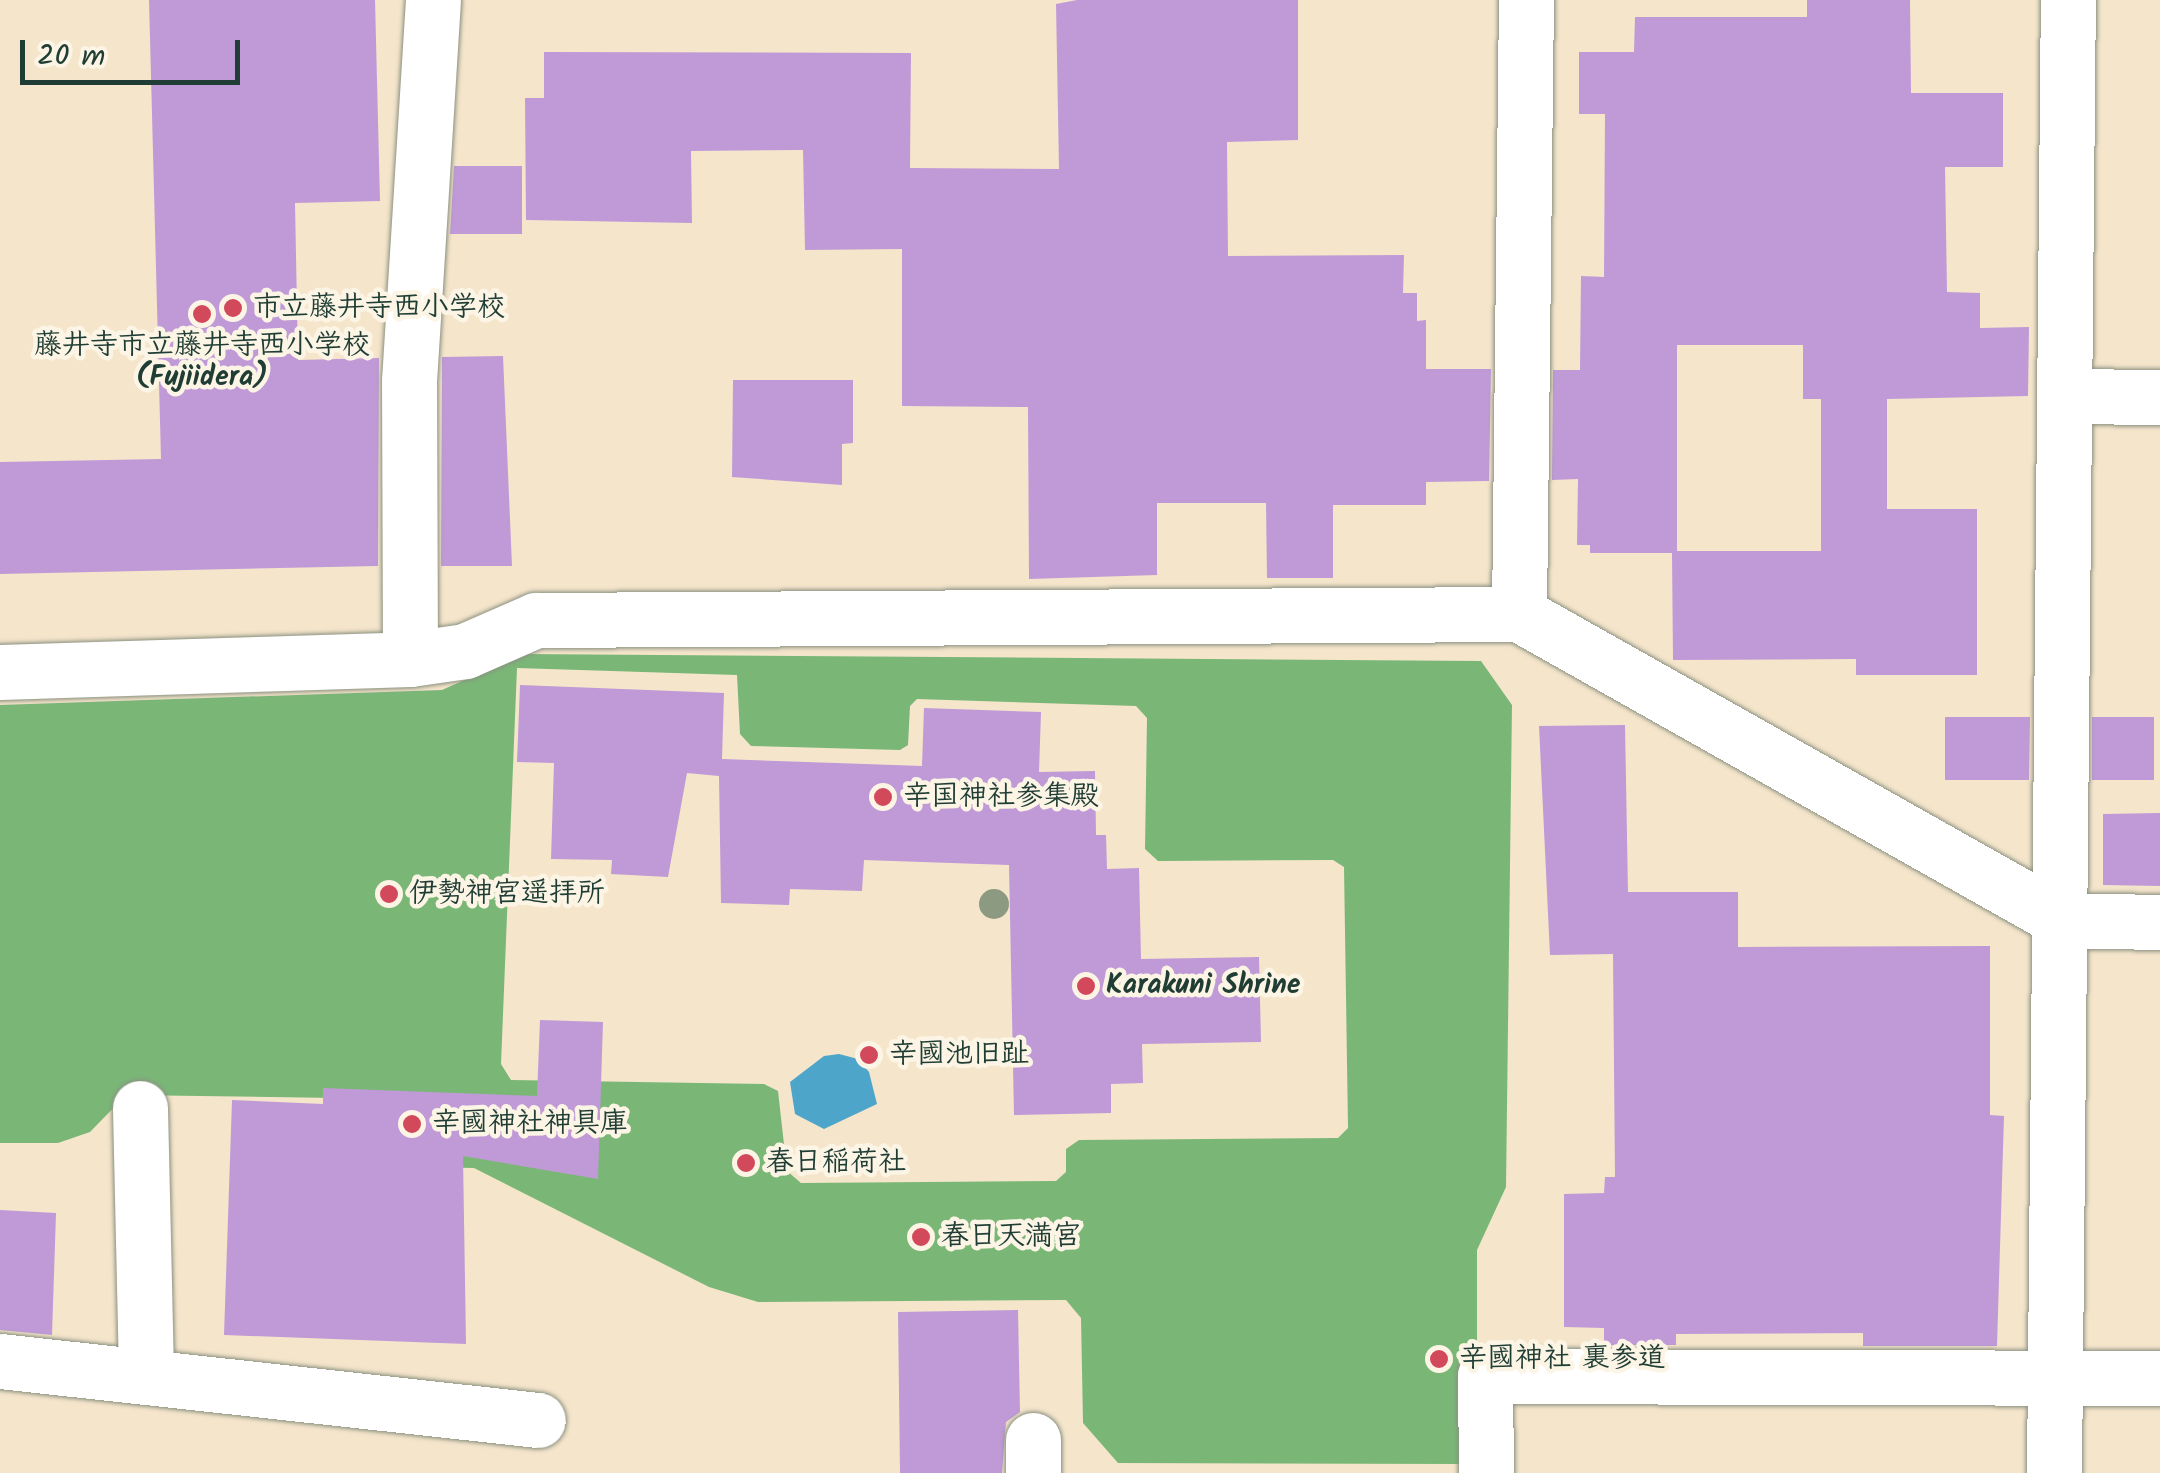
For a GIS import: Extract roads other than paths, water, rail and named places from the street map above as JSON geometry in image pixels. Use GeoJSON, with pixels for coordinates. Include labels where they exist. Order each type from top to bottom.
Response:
{"type":"FeatureCollection","features":[{"type":"Feature","properties":{"kind":"street"},"geometry":{"type":"LineString","coordinates":[[410,659],[409,381],[433,0]]}},
{"type":"Feature","properties":{"kind":"street"},"geometry":{"type":"LineString","coordinates":[[1520,614],[1526,0]]}},
{"type":"Feature","properties":{"kind":"street"},"geometry":{"type":"LineString","coordinates":[[2054,1473],[2068,0]]}},
{"type":"Feature","properties":{"kind":"street"},"geometry":{"type":"LineString","coordinates":[[2065,396],[2160,397]]}},
{"type":"Feature","properties":{"kind":"street"},"geometry":{"type":"LineString","coordinates":[[0,672],[410,659],[465,650],[536,620],[1520,614],[2062,920],[2160,922]]}},
{"type":"Feature","properties":{"kind":"street"},"geometry":{"type":"LineString","coordinates":[[140,1108],[146,1375]]}},
{"type":"Feature","properties":{"kind":"street"},"geometry":{"type":"LineString","coordinates":[[0,1361],[538,1420]]}},
{"type":"Feature","properties":{"kind":"street"},"geometry":{"type":"LineString","coordinates":[[1486,1473],[1486,1376],[2160,1378]]}},
{"type":"Feature","properties":{"kind":"water"},"geometry":{"type":"Polygon","coordinates":[[[839,1054],[858,1059],[869,1072],[877,1104],[824,1129],[795,1114],[790,1082],[824,1056],[839,1054]]]}},
{"type":"Feature","properties":{"kind":"place","name":"市立藤井寺西小学校"},"geometry":{"type":"Point","coordinates":[233,308]}},
{"type":"Feature","properties":{"kind":"place","name":"藤井寺市立藤井寺西小学校 (Fujiidera)"},"geometry":{"type":"Point","coordinates":[202,314]}},
{"type":"Feature","properties":{"kind":"place","name":"辛国神社参集殿"},"geometry":{"type":"Point","coordinates":[883,797]}},
{"type":"Feature","properties":{"kind":"place","name":"伊勢神宮遥拝所"},"geometry":{"type":"Point","coordinates":[389,894]}},
{"type":"Feature","properties":{"kind":"place","name":"Karakuni Shrine"},"geometry":{"type":"Point","coordinates":[1086,986]}},
{"type":"Feature","properties":{"kind":"place","name":"辛國池旧趾"},"geometry":{"type":"Point","coordinates":[869,1055]}},
{"type":"Feature","properties":{"kind":"place","name":"辛國神社神具庫"},"geometry":{"type":"Point","coordinates":[412,1124]}},
{"type":"Feature","properties":{"kind":"place","name":"春日稲荷社"},"geometry":{"type":"Point","coordinates":[746,1163]}},
{"type":"Feature","properties":{"kind":"place","name":"春日天満宮"},"geometry":{"type":"Point","coordinates":[921,1237]}},
{"type":"Feature","properties":{"kind":"place","name":"辛國神社 裏参道"},"geometry":{"type":"Point","coordinates":[1439,1359]}}]}
